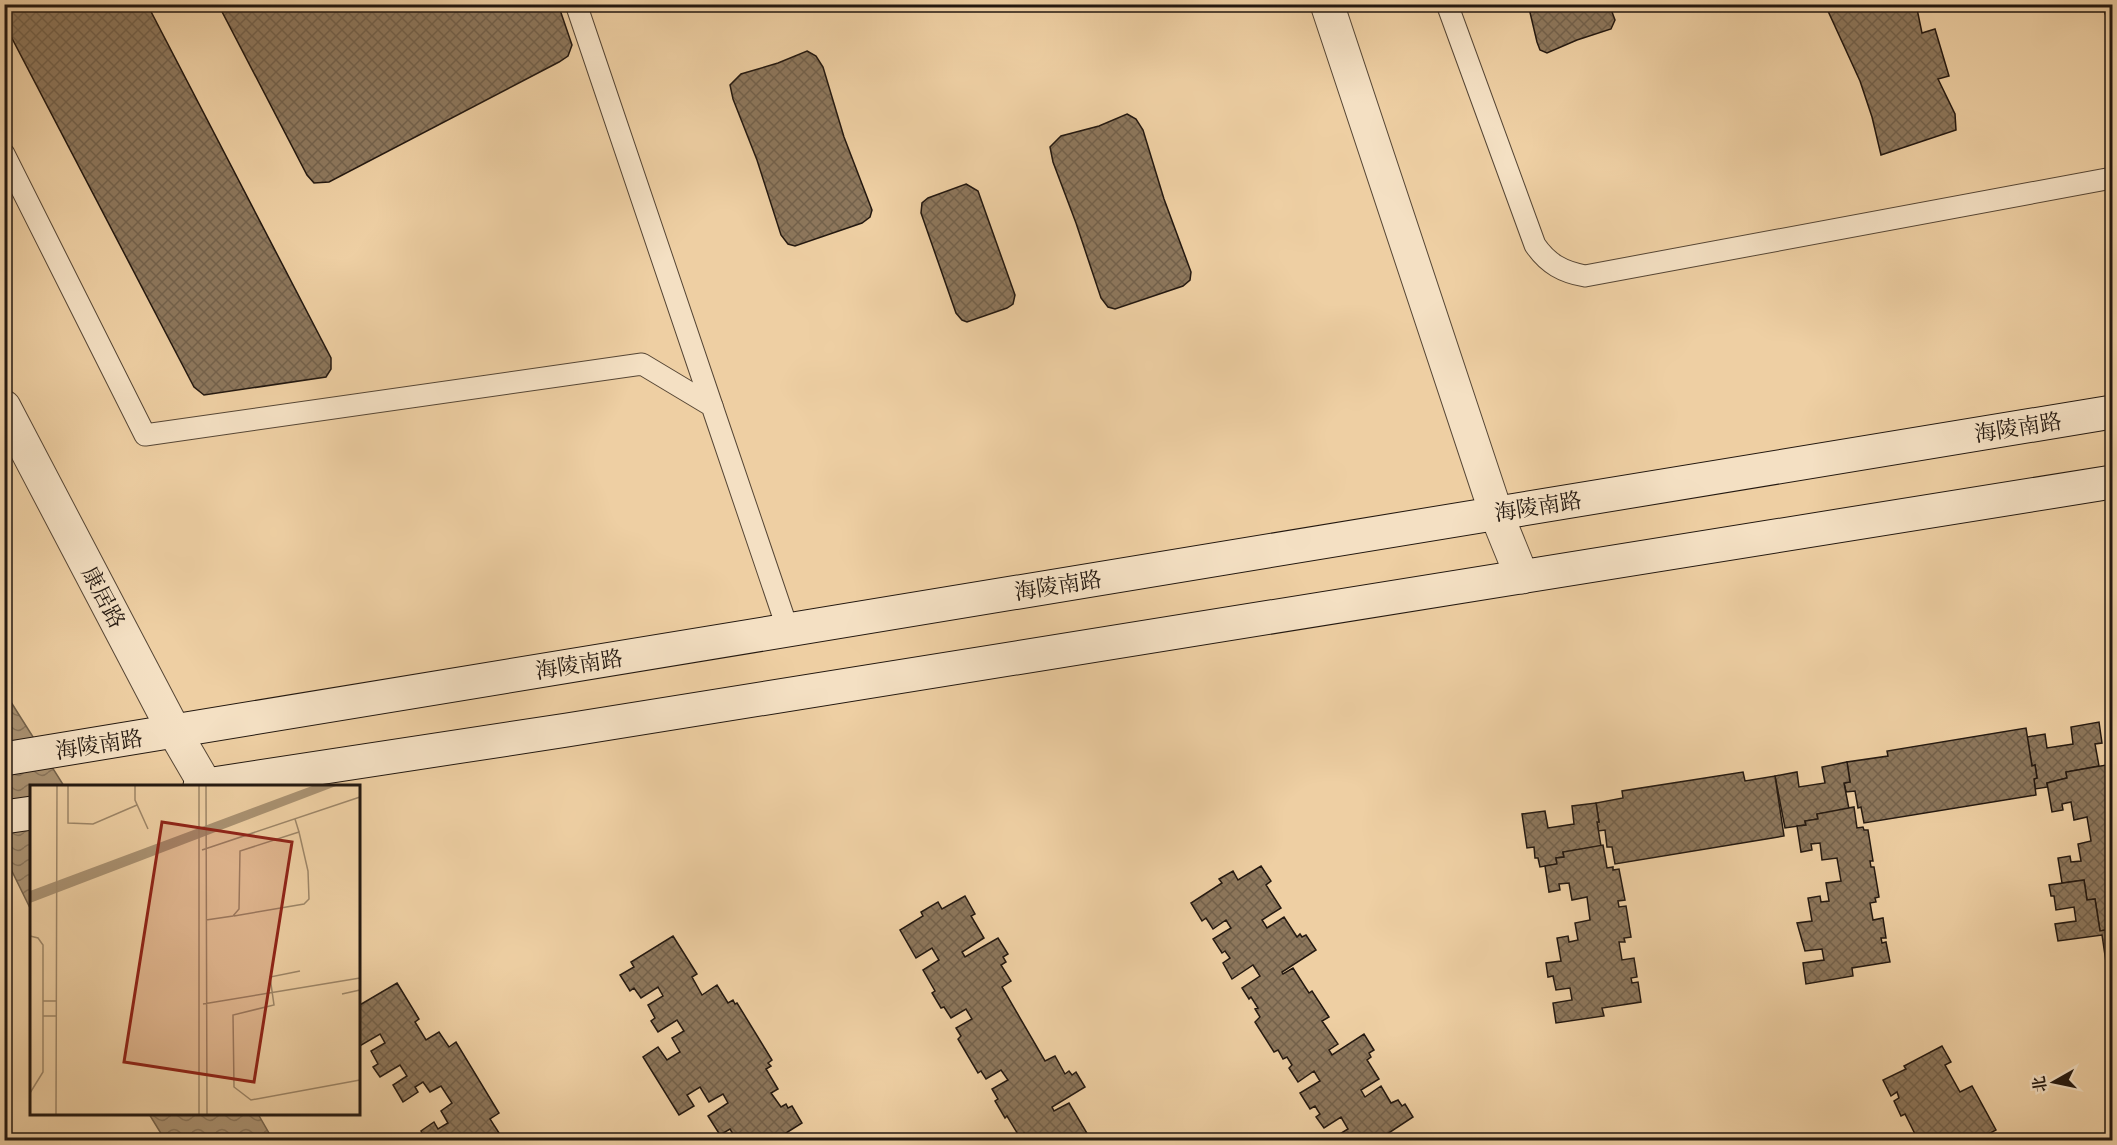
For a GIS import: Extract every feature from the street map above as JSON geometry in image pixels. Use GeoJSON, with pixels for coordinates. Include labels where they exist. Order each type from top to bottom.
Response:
{"type":"FeatureCollection","features":[{"type":"Feature","properties":{"kind":"main road"},"geometry":{"type":"LineString","coordinates":[[1327,4],[1496,513],[1522,577]]}},
{"type":"Feature","properties":{"kind":"main road","name":"康居路"},"geometry":{"type":"LineString","coordinates":[[4,407],[202,785]]}},
{"type":"Feature","properties":{"kind":"main road","name":"海陵南路"},"geometry":{"type":"LineString","coordinates":[[4,759],[2112,412]]}},
{"type":"Feature","properties":{"kind":"main road"},"geometry":{"type":"LineString","coordinates":[[210,785],[567,730],[2112,482]]}},
{"type":"Feature","properties":{"kind":"main road"},"geometry":{"type":"LineString","coordinates":[[4,817],[30,813]]}},
{"type":"Feature","properties":{"kind":"lane"},"geometry":{"type":"LineString","coordinates":[[576,4],[788,630]]}},
{"type":"Feature","properties":{"kind":"lane"},"geometry":{"type":"LineString","coordinates":[[1447,4],[1535,245],[1551,264],[1567,273],[1585,276],[2112,178]]}},
{"type":"Feature","properties":{"kind":"lane"},"geometry":{"type":"LineString","coordinates":[[4,154],[145,435],[642,364],[712,406]]}},
{"type":"Feature","properties":{"kind":"water"},"geometry":{"type":"Polygon","coordinates":[[[4,691],[63,785],[30,785],[30,908],[5,857],[4,691]]]}},
{"type":"Feature","properties":{"kind":"water"},"geometry":{"type":"Polygon","coordinates":[[[150,1115],[259,1115],[273,1140],[165,1140],[150,1115]]]}},
{"type":"Feature","properties":{"kind":"building"},"geometry":{"type":"Polygon","coordinates":[[[4,4],[147,4],[331,358],[331,369],[326,377],[204,395],[194,387],[4,23],[4,4]]]}},
{"type":"Feature","properties":{"kind":"building"},"geometry":{"type":"Polygon","coordinates":[[[218,4],[558,4],[572,45],[568,56],[559,62],[329,182],[314,183],[307,175],[218,4]]]}},
{"type":"Feature","properties":{"kind":"building"},"geometry":{"type":"Polygon","coordinates":[[[702,4],[731,4],[712,11],[702,4]]]}},
{"type":"Feature","properties":{"kind":"building"},"geometry":{"type":"Polygon","coordinates":[[[1528,4],[1609,4],[1615,20],[1611,29],[1547,53],[1540,50],[1528,4]]]}},
{"type":"Feature","properties":{"kind":"building"},"geometry":{"type":"Polygon","coordinates":[[[1839,4],[1916,4],[1922,33],[1935,29],[1949,76],[1938,79],[1955,114],[1956,130],[1881,155],[1860,81],[1828,11],[1839,4]]]}},
{"type":"Feature","properties":{"kind":"building"},"geometry":{"type":"Polygon","coordinates":[[[2102,4],[2112,4],[2112,34],[2102,4]]]}},
{"type":"Feature","properties":{"kind":"building"},"geometry":{"type":"Polygon","coordinates":[[[807,51],[816,56],[823,67],[844,137],[872,210],[870,217],[862,223],[795,246],[788,244],[781,235],[730,85],[741,74],[807,51]]]}},
{"type":"Feature","properties":{"kind":"building"},"geometry":{"type":"Polygon","coordinates":[[[1127,114],[1136,119],[1143,130],[1164,199],[1191,272],[1190,280],[1183,286],[1115,309],[1108,307],[1101,298],[1053,162],[1050,147],[1061,136],[1099,126],[1127,114]]]}},
{"type":"Feature","properties":{"kind":"building"},"geometry":{"type":"Polygon","coordinates":[[[966,184],[978,191],[1015,295],[1013,304],[1007,308],[967,322],[956,313],[921,213],[922,203],[928,198],[966,184]]]}},
{"type":"Feature","properties":{"kind":"building"},"geometry":{"type":"Polygon","coordinates":[[[2099,722],[2102,743],[2095,744],[2099,766],[2066,772],[2067,778],[2047,783],[2048,787],[2035,789],[2034,779],[2037,778],[2035,765],[2032,766],[2027,737],[2045,734],[2047,748],[2073,744],[2071,727],[2099,722]]]}},
{"type":"Feature","properties":{"kind":"building"},"geometry":{"type":"Polygon","coordinates":[[[2026,728],[2032,766],[2035,765],[2037,778],[2034,779],[2036,795],[1864,823],[1855,791],[1846,792],[1844,783],[1850,782],[1847,762],[1888,756],[1887,751],[2026,728]]]}},
{"type":"Feature","properties":{"kind":"building"},"geometry":{"type":"Polygon","coordinates":[[[1847,762],[1850,782],[1844,783],[1849,809],[1817,814],[1818,819],[1805,821],[1806,825],[1785,828],[1775,776],[1797,772],[1799,787],[1825,783],[1822,767],[1847,762]]]}},
{"type":"Feature","properties":{"kind":"building"},"geometry":{"type":"Polygon","coordinates":[[[2106,765],[2109,788],[2112,788],[2112,929],[2100,931],[2095,899],[2087,900],[2084,880],[2062,883],[2058,858],[2070,856],[2071,862],[2081,861],[2078,844],[2091,841],[2087,817],[2074,820],[2071,802],[2062,804],[2063,810],[2052,812],[2047,783],[2067,778],[2066,772],[2106,765]]]}},
{"type":"Feature","properties":{"kind":"building"},"geometry":{"type":"Polygon","coordinates":[[[1743,772],[1745,781],[1775,776],[1784,836],[1615,864],[1612,847],[1607,847],[1605,830],[1598,831],[1596,803],[1623,798],[1622,791],[1743,772]]]}},
{"type":"Feature","properties":{"kind":"building"},"geometry":{"type":"Polygon","coordinates":[[[1596,803],[1601,846],[1563,852],[1564,857],[1556,858],[1557,864],[1540,867],[1538,858],[1535,858],[1534,847],[1527,848],[1522,814],[1545,811],[1548,828],[1574,824],[1572,806],[1596,803]]]}},
{"type":"Feature","properties":{"kind":"building"},"geometry":{"type":"Polygon","coordinates":[[[1854,807],[1857,828],[1863,827],[1864,830],[1868,830],[1873,861],[1870,861],[1871,867],[1874,867],[1879,897],[1875,898],[1876,902],[1870,903],[1873,920],[1883,918],[1886,938],[1881,938],[1882,943],[1886,942],[1890,962],[1852,968],[1853,976],[1806,984],[1803,963],[1824,960],[1822,949],[1805,951],[1797,923],[1812,921],[1808,898],[1820,896],[1821,902],[1829,901],[1826,883],[1841,881],[1837,858],[1822,860],[1820,843],[1811,844],[1812,850],[1801,852],[1797,826],[1806,825],[1805,821],[1818,819],[1817,814],[1854,807]]]}},
{"type":"Feature","properties":{"kind":"building"},"geometry":{"type":"Polygon","coordinates":[[[1603,845],[1607,868],[1619,869],[1625,900],[1618,901],[1619,907],[1626,906],[1631,937],[1624,938],[1625,942],[1619,942],[1622,960],[1634,958],[1637,977],[1631,978],[1632,983],[1638,982],[1641,1002],[1602,1008],[1604,1016],[1556,1023],[1553,1003],[1572,1000],[1570,988],[1556,990],[1553,976],[1548,977],[1546,963],[1561,961],[1557,938],[1568,936],[1569,942],[1578,940],[1575,923],[1590,920],[1587,897],[1572,900],[1569,883],[1559,884],[1560,890],[1549,892],[1545,866],[1557,864],[1556,858],[1564,857],[1563,852],[1603,845]]]}},
{"type":"Feature","properties":{"kind":"building"},"geometry":{"type":"Polygon","coordinates":[[[1261,866],[1271,881],[1266,885],[1281,908],[1262,920],[1267,928],[1284,917],[1297,937],[1300,934],[1302,937],[1306,935],[1316,950],[1282,972],[1283,974],[1293,968],[1309,993],[1312,991],[1329,1017],[1322,1021],[1338,1044],[1329,1050],[1332,1055],[1364,1034],[1374,1050],[1369,1053],[1371,1057],[1367,1060],[1379,1079],[1361,1090],[1365,1097],[1381,1086],[1391,1103],[1398,1100],[1402,1106],[1405,1104],[1413,1117],[1384,1136],[1387,1140],[1330,1140],[1348,1129],[1341,1117],[1324,1128],[1316,1117],[1320,1114],[1315,1106],[1310,1109],[1300,1093],[1320,1081],[1314,1071],[1298,1082],[1289,1068],[1292,1065],[1287,1057],[1283,1059],[1278,1050],[1274,1052],[1255,1022],[1260,1017],[1255,1009],[1258,1008],[1242,988],[1260,976],[1253,965],[1232,979],[1223,963],[1230,958],[1225,951],[1222,953],[1213,939],[1231,928],[1226,920],[1213,929],[1206,918],[1202,921],[1191,903],[1222,883],[1219,879],[1233,871],[1238,880],[1261,866]]]}},
{"type":"Feature","properties":{"kind":"building"},"geometry":{"type":"Polygon","coordinates":[[[2084,880],[2087,900],[2095,899],[2100,931],[2112,929],[2112,974],[2107,969],[2102,935],[2058,941],[2055,924],[2076,921],[2074,907],[2056,910],[2054,896],[2051,896],[2049,885],[2084,880]]]}},
{"type":"Feature","properties":{"kind":"building"},"geometry":{"type":"Polygon","coordinates":[[[965,896],[975,914],[971,916],[984,938],[962,952],[965,957],[998,938],[1008,954],[1003,957],[1006,962],[1001,965],[1011,981],[1002,987],[1045,1061],[1055,1056],[1065,1074],[1069,1071],[1072,1075],[1076,1072],[1085,1087],[1052,1107],[1054,1111],[1069,1103],[1091,1140],[1028,1140],[1024,1133],[1019,1136],[995,1101],[998,1099],[992,1089],[1008,1080],[1001,1070],[986,1079],[981,1071],[978,1073],[958,1039],[961,1036],[956,1028],[972,1019],[966,1009],[951,1018],[944,1007],[941,1008],[932,993],[935,991],[923,970],[939,960],[932,948],[916,958],[900,930],[923,916],[921,912],[938,902],[942,909],[965,896]]]}},
{"type":"Feature","properties":{"kind":"building"},"geometry":{"type":"Polygon","coordinates":[[[673,936],[697,974],[692,977],[702,995],[717,985],[728,1003],[733,1000],[735,1004],[737,1003],[772,1060],[768,1063],[771,1066],[766,1069],[778,1089],[771,1093],[781,1107],[786,1104],[788,1108],[792,1106],[802,1123],[775,1140],[733,1140],[736,1139],[730,1129],[720,1135],[708,1116],[728,1103],[723,1094],[709,1102],[700,1087],[687,1095],[694,1106],[679,1115],[643,1057],[658,1047],[667,1060],[680,1052],[672,1038],[684,1031],[677,1020],[658,1032],[651,1021],[655,1018],[648,1005],[663,996],[658,987],[641,998],[634,988],[630,991],[620,975],[634,967],[631,962],[673,936]]]}},
{"type":"Feature","properties":{"kind":"building"},"geometry":{"type":"Polygon","coordinates":[[[397,983],[419,1019],[415,1022],[426,1040],[439,1032],[449,1047],[456,1042],[499,1113],[490,1119],[501,1136],[494,1140],[426,1140],[421,1131],[434,1122],[438,1129],[448,1123],[441,1111],[452,1103],[441,1086],[430,1092],[423,1082],[415,1087],[418,1092],[403,1102],[393,1085],[407,1076],[400,1065],[380,1077],[373,1067],[378,1064],[371,1051],[385,1043],[380,1034],[360,1046],[360,1005],[397,983]]]}},
{"type":"Feature","properties":{"kind":"building"},"geometry":{"type":"Polygon","coordinates":[[[1942,1046],[1951,1062],[1945,1065],[1960,1092],[1972,1086],[1996,1130],[1981,1138],[1982,1140],[1918,1140],[1905,1114],[1901,1116],[1894,1101],[1899,1098],[1897,1092],[1891,1096],[1883,1080],[1906,1069],[1904,1066],[1942,1046]]]}}]}
